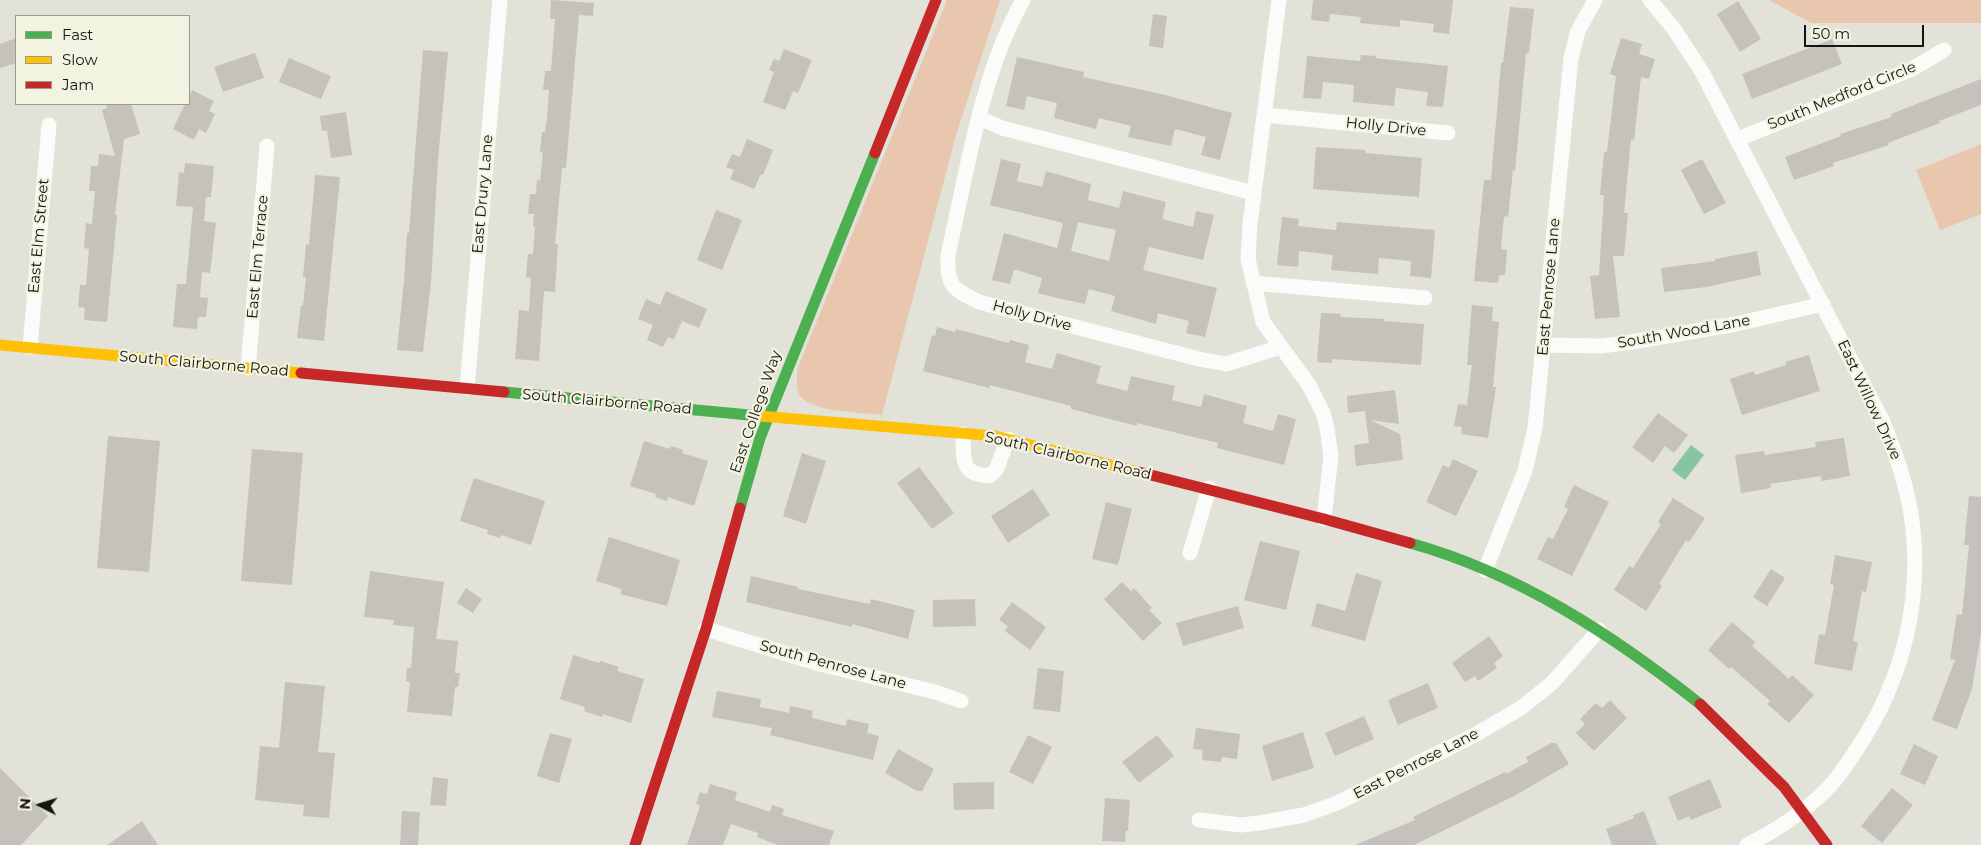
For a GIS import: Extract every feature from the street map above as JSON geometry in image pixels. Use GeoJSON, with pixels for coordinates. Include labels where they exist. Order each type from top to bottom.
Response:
{"type":"FeatureCollection","features":[{"type":"Feature","properties":{"kind":"street","name":"East Drury Lane"},"geometry":{"type":"LineString","coordinates":[[467,388],[500,0]]}},
{"type":"Feature","properties":{"kind":"street","name":"East College Way"},"geometry":{"type":"LineString","coordinates":[[635,845],[706,630],[760,438],[936,0]]}},
{"type":"Feature","properties":{"kind":"street","name":"Holly Drive"},"geometry":{"type":"LineString","coordinates":[[1023,0],[1011,21],[995,59],[948,255],[947,273],[956,290],[979,302],[1199,360],[1226,364],[1282,347]]}},
{"type":"Feature","properties":{"kind":"street"},"geometry":{"type":"LineString","coordinates":[[1278,0],[1254,193],[1248,258],[1263,322],[1310,385],[1320,406],[1327,428],[1330,456],[1324,519]]}},
{"type":"Feature","properties":{"kind":"street","name":"East Penrose Lane"},"geometry":{"type":"LineString","coordinates":[[1485,570],[1513,505],[1525,471],[1535,428],[1570,58],[1578,31],[1595,0]]}},
{"type":"Feature","properties":{"kind":"street","name":"East Willow Drive"},"geometry":{"type":"LineString","coordinates":[[1650,0],[1674,29],[1702,72],[1882,420],[1896,452],[1912,516],[1915,560],[1914,594],[1906,645],[1894,681],[1874,723],[1842,772],[1825,792],[1776,830],[1747,845]]}},
{"type":"Feature","properties":{"kind":"street","name":"South Medford Circle"},"geometry":{"type":"LineString","coordinates":[[1738,139],[1912,69],[1944,50]]}},
{"type":"Feature","properties":{"kind":"street","name":"Holly Drive"},"geometry":{"type":"LineString","coordinates":[[1264,115],[1448,133]]}},
{"type":"Feature","properties":{"kind":"street"},"geometry":{"type":"LineString","coordinates":[[980,118],[1002,128],[1254,193]]}},
{"type":"Feature","properties":{"kind":"street","name":"East Elm Street"},"geometry":{"type":"LineString","coordinates":[[30,348],[49,125]]}},
{"type":"Feature","properties":{"kind":"street","name":"East Elm Terrace"},"geometry":{"type":"LineString","coordinates":[[248,368],[267,146]]}},
{"type":"Feature","properties":{"kind":"street"},"geometry":{"type":"LineString","coordinates":[[1253,283],[1425,298]]}},
{"type":"Feature","properties":{"kind":"street","name":"South Wood Lane"},"geometry":{"type":"LineString","coordinates":[[1544,345],[1600,346],[1626,343],[1736,324],[1823,304]]}},
{"type":"Feature","properties":{"kind":"street","name":"South Clairborne Road"},"geometry":{"type":"LineString","coordinates":[[0,345],[995,436],[1209,488],[1324,519],[1442,552],[1562,606],[1656,669],[1709,711],[1784,787],[1827,845]]}},
{"type":"Feature","properties":{"kind":"street"},"geometry":{"type":"LineString","coordinates":[[963,434],[964,460],[967,468],[976,475],[989,476],[996,470],[1008,439]]}},
{"type":"Feature","properties":{"kind":"street"},"geometry":{"type":"LineString","coordinates":[[1190,553],[1209,488]]}},
{"type":"Feature","properties":{"kind":"street","name":"South Penrose Lane"},"geometry":{"type":"LineString","coordinates":[[706,630],[820,664],[935,692],[961,701]]}},
{"type":"Feature","properties":{"kind":"street","name":"East Penrose Lane"},"geometry":{"type":"LineString","coordinates":[[1199,820],[1241,824],[1259,823],[1304,815],[1337,803],[1473,736],[1521,708],[1552,683],[1599,630]]}},
{"type":"Feature","properties":{"kind":"shaded area"},"geometry":{"type":"Polygon","coordinates":[[[947,0],[1000,0],[956,135],[882,415],[837,410],[813,405],[804,400],[799,394],[797,370],[947,0]]]}},
{"type":"Feature","properties":{"kind":"shaded area"},"geometry":{"type":"Polygon","coordinates":[[[1769,0],[1981,0],[1981,23],[1811,23],[1769,0]]]}},
{"type":"Feature","properties":{"kind":"shaded area"},"geometry":{"type":"Polygon","coordinates":[[[1981,144],[1981,214],[1940,230],[1916,170],[1981,144]]]}},
{"type":"Feature","properties":{"kind":"shaded area"},"geometry":{"type":"Polygon","coordinates":[[[1691,445],[1704,455],[1685,480],[1672,470],[1691,445]]]}},
{"type":"Feature","properties":{"kind":"building"},"geometry":{"type":"Polygon","coordinates":[[[551,0],[594,3],[593,16],[579,15],[566,168],[562,168],[555,244],[558,244],[555,292],[544,291],[539,361],[515,359],[519,310],[529,311],[531,278],[526,277],[528,254],[533,254],[535,227],[533,227],[534,214],[528,214],[530,194],[536,194],[537,180],[540,181],[543,153],[540,152],[542,132],[545,132],[547,119],[549,90],[543,90],[545,71],[551,71],[555,19],[550,19],[551,0]]]}},
{"type":"Feature","properties":{"kind":"building"},"geometry":{"type":"Polygon","coordinates":[[[1313,0],[1453,0],[1449,34],[1433,32],[1434,24],[1400,20],[1400,27],[1360,23],[1361,17],[1330,14],[1329,22],[1311,20],[1313,0]]]}},
{"type":"Feature","properties":{"kind":"building"},"geometry":{"type":"Polygon","coordinates":[[[1738,1],[1761,39],[1740,52],[1717,14],[1738,1]]]}},
{"type":"Feature","properties":{"kind":"building"},"geometry":{"type":"Polygon","coordinates":[[[1510,7],[1534,9],[1529,53],[1526,53],[1515,171],[1513,170],[1508,217],[1504,216],[1501,249],[1507,250],[1505,275],[1499,275],[1498,283],[1474,281],[1484,180],[1491,180],[1501,63],[1503,63],[1510,7]]]}},
{"type":"Feature","properties":{"kind":"building"},"geometry":{"type":"Polygon","coordinates":[[[1153,14],[1167,16],[1163,48],[1149,46],[1153,14]]]}},
{"type":"Feature","properties":{"kind":"building"},"geometry":{"type":"Polygon","coordinates":[[[15,38],[15,63],[0,68],[0,44],[15,38]]]}},
{"type":"Feature","properties":{"kind":"building"},"geometry":{"type":"Polygon","coordinates":[[[1621,38],[1642,44],[1639,54],[1655,59],[1649,79],[1641,77],[1634,140],[1631,139],[1624,213],[1628,213],[1624,256],[1613,256],[1620,317],[1595,319],[1590,276],[1599,275],[1604,195],[1600,195],[1604,152],[1607,152],[1616,76],[1610,74],[1621,38]]]}},
{"type":"Feature","properties":{"kind":"building"},"geometry":{"type":"Polygon","coordinates":[[[1832,39],[1842,64],[1752,99],[1742,74],[1832,39]]]}},
{"type":"Feature","properties":{"kind":"building"},"geometry":{"type":"Polygon","coordinates":[[[784,49],[812,60],[798,93],[793,91],[785,110],[763,102],[774,72],[769,70],[774,59],[779,61],[784,49]]]}},
{"type":"Feature","properties":{"kind":"building"},"geometry":{"type":"Polygon","coordinates":[[[423,50],[448,52],[438,160],[431,283],[423,352],[397,350],[407,233],[409,233],[423,50]]]}},
{"type":"Feature","properties":{"kind":"building"},"geometry":{"type":"Polygon","coordinates":[[[255,53],[264,78],[223,92],[214,67],[255,53]]]}},
{"type":"Feature","properties":{"kind":"building"},"geometry":{"type":"Polygon","coordinates":[[[1361,55],[1448,66],[1443,107],[1426,106],[1428,92],[1396,88],[1394,106],[1353,102],[1354,85],[1323,82],[1321,99],[1303,98],[1307,56],[1360,61],[1361,55]]]}},
{"type":"Feature","properties":{"kind":"building"},"geometry":{"type":"Polygon","coordinates":[[[1017,57],[1084,72],[1083,77],[1165,95],[1232,113],[1220,160],[1201,155],[1206,137],[1175,129],[1171,146],[1128,137],[1131,126],[1099,118],[1096,129],[1054,118],[1057,103],[1027,96],[1024,110],[1006,106],[1017,57]]]}},
{"type":"Feature","properties":{"kind":"building"},"geometry":{"type":"Polygon","coordinates":[[[289,58],[331,76],[321,99],[279,82],[289,58]]]}},
{"type":"Feature","properties":{"kind":"building"},"geometry":{"type":"Polygon","coordinates":[[[1981,79],[1981,105],[1888,143],[1889,145],[1833,163],[1834,166],[1794,180],[1785,157],[1841,136],[1840,134],[1892,117],[1891,114],[1981,79]]]}},
{"type":"Feature","properties":{"kind":"building"},"geometry":{"type":"Polygon","coordinates":[[[192,90],[214,101],[209,111],[215,114],[206,133],[199,129],[194,140],[173,129],[185,105],[190,105],[192,90]]]}},
{"type":"Feature","properties":{"kind":"building"},"geometry":{"type":"Polygon","coordinates":[[[106,105],[131,105],[140,134],[124,139],[115,215],[117,215],[107,322],[84,320],[85,308],[78,307],[80,285],[86,285],[89,249],[84,248],[86,223],[92,224],[95,191],[89,191],[91,166],[98,166],[99,154],[115,156],[102,110],[107,108],[106,105]]]}},
{"type":"Feature","properties":{"kind":"building"},"geometry":{"type":"Polygon","coordinates":[[[346,112],[352,155],[331,158],[327,130],[322,131],[320,116],[346,112]]]}},
{"type":"Feature","properties":{"kind":"building"},"geometry":{"type":"Polygon","coordinates":[[[747,139],[773,150],[763,175],[761,174],[754,189],[730,179],[734,170],[726,167],[732,154],[740,157],[747,139]]]}},
{"type":"Feature","properties":{"kind":"building"},"geometry":{"type":"Polygon","coordinates":[[[1316,147],[1365,150],[1365,153],[1422,158],[1419,197],[1313,189],[1316,147]]]}},
{"type":"Feature","properties":{"kind":"building"},"geometry":{"type":"Polygon","coordinates":[[[1001,159],[1021,164],[1017,181],[1042,187],[1046,171],[1091,184],[1088,200],[1119,208],[1123,191],[1166,202],[1162,219],[1193,227],[1196,211],[1214,215],[1203,260],[1149,247],[1143,270],[1217,288],[1205,337],[1186,333],[1189,321],[1158,313],[1156,324],[1111,311],[1115,296],[1089,289],[1085,304],[1038,293],[1042,278],[1017,270],[1014,270],[1010,284],[992,280],[1004,233],[1057,248],[1063,223],[990,205],[1001,159]],[[1078,222],[1071,251],[1109,261],[1116,230],[1078,222]]]}},
{"type":"Feature","properties":{"kind":"building"},"geometry":{"type":"Polygon","coordinates":[[[1702,159],[1726,203],[1704,214],[1681,170],[1702,159]]]}},
{"type":"Feature","properties":{"kind":"building"},"geometry":{"type":"Polygon","coordinates":[[[185,163],[214,166],[211,197],[206,197],[204,221],[216,223],[210,273],[202,272],[200,297],[208,298],[206,317],[198,317],[197,329],[173,327],[177,284],[186,284],[193,207],[176,206],[179,172],[184,173],[185,163]]]}},
{"type":"Feature","properties":{"kind":"building"},"geometry":{"type":"Polygon","coordinates":[[[315,175],[340,177],[324,341],[297,338],[301,305],[303,306],[306,277],[303,277],[306,244],[309,245],[315,175]]]}},
{"type":"Feature","properties":{"kind":"building"},"geometry":{"type":"Polygon","coordinates":[[[716,210],[742,220],[722,270],[697,260],[716,210]]]}},
{"type":"Feature","properties":{"kind":"building"},"geometry":{"type":"Polygon","coordinates":[[[1282,217],[1299,219],[1298,226],[1336,230],[1337,222],[1435,230],[1431,278],[1410,276],[1411,261],[1379,258],[1378,274],[1331,270],[1333,255],[1299,251],[1298,267],[1277,265],[1282,217]]]}},
{"type":"Feature","properties":{"kind":"building"},"geometry":{"type":"Polygon","coordinates":[[[1757,251],[1761,275],[1706,287],[1664,292],[1661,268],[1715,261],[1715,259],[1757,251]]]}},
{"type":"Feature","properties":{"kind":"building"},"geometry":{"type":"Polygon","coordinates":[[[666,291],[707,309],[699,328],[682,321],[674,339],[668,337],[663,347],[647,340],[653,325],[638,319],[646,299],[660,305],[666,291]]]}},
{"type":"Feature","properties":{"kind":"building"},"geometry":{"type":"Polygon","coordinates":[[[1472,305],[1493,307],[1492,321],[1499,322],[1493,387],[1496,387],[1488,438],[1461,434],[1462,427],[1454,426],[1458,404],[1467,405],[1472,365],[1467,365],[1472,305]]]}},
{"type":"Feature","properties":{"kind":"building"},"geometry":{"type":"Polygon","coordinates":[[[1321,313],[1341,314],[1340,317],[1384,319],[1384,321],[1424,324],[1421,365],[1332,359],[1332,363],[1317,362],[1321,313]]]}},
{"type":"Feature","properties":{"kind":"building"},"geometry":{"type":"Polygon","coordinates":[[[937,327],[955,332],[956,329],[1009,343],[1010,340],[1029,345],[1025,362],[1052,369],[1057,353],[1101,366],[1096,383],[1127,391],[1131,376],[1175,386],[1172,400],[1201,407],[1204,394],[1247,406],[1243,423],[1273,431],[1278,414],[1296,419],[1284,465],[1217,448],[1218,443],[1137,423],[1137,426],[1071,409],[1071,406],[990,385],[989,388],[923,371],[932,335],[935,336],[937,327]]]}},
{"type":"Feature","properties":{"kind":"building"},"geometry":{"type":"Polygon","coordinates":[[[1809,355],[1820,391],[1742,415],[1730,379],[1754,371],[1755,375],[1786,365],[1785,362],[1809,355]]]}},
{"type":"Feature","properties":{"kind":"building"},"geometry":{"type":"Polygon","coordinates":[[[1395,390],[1399,424],[1370,420],[1400,434],[1403,460],[1356,466],[1354,445],[1369,443],[1365,411],[1348,413],[1347,396],[1395,390]]]}},
{"type":"Feature","properties":{"kind":"building"},"geometry":{"type":"Polygon","coordinates":[[[1658,413],[1688,435],[1674,453],[1665,446],[1653,463],[1632,447],[1658,413]]]}},
{"type":"Feature","properties":{"kind":"building"},"geometry":{"type":"Polygon","coordinates":[[[108,436],[160,441],[149,572],[97,568],[108,436]]]}},
{"type":"Feature","properties":{"kind":"building"},"geometry":{"type":"Polygon","coordinates":[[[1844,438],[1850,476],[1822,481],[1821,476],[1770,484],[1771,488],[1741,493],[1735,455],[1764,451],[1765,455],[1816,447],[1815,442],[1844,438]]]}},
{"type":"Feature","properties":{"kind":"building"},"geometry":{"type":"Polygon","coordinates":[[[644,441],[670,449],[671,446],[683,450],[682,453],[708,461],[694,506],[668,497],[667,501],[655,497],[656,494],[630,486],[644,441]]]}},
{"type":"Feature","properties":{"kind":"building"},"geometry":{"type":"Polygon","coordinates":[[[252,449],[303,453],[292,585],[241,581],[252,449]]]}},
{"type":"Feature","properties":{"kind":"building"},"geometry":{"type":"Polygon","coordinates":[[[802,453],[826,461],[806,524],[783,516],[802,453]]]}},
{"type":"Feature","properties":{"kind":"building"},"geometry":{"type":"Polygon","coordinates":[[[1453,459],[1478,471],[1456,516],[1426,502],[1443,465],[1449,468],[1453,459]]]}},
{"type":"Feature","properties":{"kind":"building"},"geometry":{"type":"Polygon","coordinates":[[[919,467],[954,513],[932,529],[897,483],[919,467]]]}},
{"type":"Feature","properties":{"kind":"building"},"geometry":{"type":"Polygon","coordinates":[[[474,478],[545,501],[531,545],[501,535],[500,538],[487,534],[488,530],[460,521],[474,478]]]}},
{"type":"Feature","properties":{"kind":"building"},"geometry":{"type":"Polygon","coordinates":[[[1574,485],[1609,502],[1572,576],[1537,559],[1548,537],[1553,539],[1568,509],[1564,507],[1574,485]]]}},
{"type":"Feature","properties":{"kind":"building"},"geometry":{"type":"Polygon","coordinates":[[[1033,489],[1050,515],[1008,543],[991,516],[1033,489]]]}},
{"type":"Feature","properties":{"kind":"building"},"geometry":{"type":"Polygon","coordinates":[[[1969,496],[1981,497],[1981,633],[1972,689],[1957,729],[1932,720],[1955,660],[1950,659],[1957,614],[1962,615],[1969,545],[1964,545],[1969,496]]]}},
{"type":"Feature","properties":{"kind":"building"},"geometry":{"type":"Polygon","coordinates":[[[1673,498],[1705,518],[1689,542],[1686,540],[1659,584],[1662,586],[1646,611],[1614,590],[1629,566],[1633,568],[1661,524],[1658,522],[1673,498]]]}},
{"type":"Feature","properties":{"kind":"building"},"geometry":{"type":"Polygon","coordinates":[[[1106,502],[1132,509],[1118,565],[1092,559],[1106,502]]]}},
{"type":"Feature","properties":{"kind":"building"},"geometry":{"type":"Polygon","coordinates":[[[609,537],[680,560],[667,606],[620,594],[622,589],[596,581],[609,537]]]}},
{"type":"Feature","properties":{"kind":"building"},"geometry":{"type":"Polygon","coordinates":[[[1260,541],[1300,551],[1286,610],[1244,600],[1260,541]]]}},
{"type":"Feature","properties":{"kind":"building"},"geometry":{"type":"Polygon","coordinates":[[[1835,555],[1872,562],[1866,592],[1862,591],[1853,641],[1858,642],[1852,671],[1814,664],[1819,634],[1825,635],[1834,585],[1830,584],[1835,555]]]}},
{"type":"Feature","properties":{"kind":"building"},"geometry":{"type":"Polygon","coordinates":[[[1771,569],[1785,578],[1767,606],[1753,597],[1771,569]]]}},
{"type":"Feature","properties":{"kind":"building"},"geometry":{"type":"Polygon","coordinates":[[[370,571],[444,582],[436,639],[458,641],[455,673],[460,673],[458,687],[455,687],[452,716],[407,712],[410,682],[406,681],[407,668],[411,668],[414,627],[393,625],[394,620],[364,617],[370,571]]]}},
{"type":"Feature","properties":{"kind":"building"},"geometry":{"type":"Polygon","coordinates":[[[1356,573],[1382,581],[1365,641],[1311,626],[1317,603],[1345,611],[1356,573]]]}},
{"type":"Feature","properties":{"kind":"building"},"geometry":{"type":"Polygon","coordinates":[[[751,576],[798,587],[798,589],[870,604],[871,599],[915,610],[908,639],[852,624],[852,627],[746,602],[751,576]]]}},
{"type":"Feature","properties":{"kind":"building"},"geometry":{"type":"Polygon","coordinates":[[[1122,582],[1131,591],[1134,588],[1152,608],[1149,610],[1162,623],[1143,641],[1104,599],[1122,582]]]}},
{"type":"Feature","properties":{"kind":"building"},"geometry":{"type":"Polygon","coordinates":[[[466,588],[482,599],[473,613],[457,603],[466,588]]]}},
{"type":"Feature","properties":{"kind":"building"},"geometry":{"type":"Polygon","coordinates":[[[975,599],[976,626],[933,627],[933,600],[975,599]]]}},
{"type":"Feature","properties":{"kind":"building"},"geometry":{"type":"Polygon","coordinates":[[[1012,602],[1046,627],[1030,650],[1005,631],[1008,626],[999,620],[1012,602]]]}},
{"type":"Feature","properties":{"kind":"building"},"geometry":{"type":"Polygon","coordinates":[[[1238,606],[1244,628],[1183,646],[1176,623],[1238,606]]]}},
{"type":"Feature","properties":{"kind":"building"},"geometry":{"type":"Polygon","coordinates":[[[1732,622],[1755,642],[1752,646],[1789,679],[1792,675],[1814,695],[1789,723],[1767,704],[1770,701],[1708,650],[1732,622]]]}},
{"type":"Feature","properties":{"kind":"building"},"geometry":{"type":"Polygon","coordinates":[[[1489,636],[1503,656],[1494,663],[1497,668],[1478,681],[1475,676],[1465,682],[1452,663],[1489,636]]]}},
{"type":"Feature","properties":{"kind":"building"},"geometry":{"type":"Polygon","coordinates":[[[573,655],[619,667],[617,671],[644,679],[631,723],[603,714],[602,717],[584,711],[585,707],[560,699],[573,655]]]}},
{"type":"Feature","properties":{"kind":"building"},"geometry":{"type":"Polygon","coordinates":[[[1038,668],[1064,671],[1060,712],[1033,709],[1038,668]]]}},
{"type":"Feature","properties":{"kind":"building"},"geometry":{"type":"Polygon","coordinates":[[[285,682],[325,686],[318,752],[335,753],[329,818],[303,816],[304,805],[255,800],[260,746],[279,748],[285,682]]]}},
{"type":"Feature","properties":{"kind":"building"},"geometry":{"type":"Polygon","coordinates":[[[1428,683],[1438,708],[1398,725],[1388,700],[1428,683]]]}},
{"type":"Feature","properties":{"kind":"building"},"geometry":{"type":"Polygon","coordinates":[[[717,691],[761,699],[760,707],[789,713],[790,706],[813,711],[812,718],[846,726],[847,719],[869,724],[867,733],[879,736],[873,760],[770,735],[772,728],[712,717],[717,691]]]}},
{"type":"Feature","properties":{"kind":"building"},"geometry":{"type":"Polygon","coordinates":[[[1610,700],[1627,718],[1594,751],[1576,733],[1585,724],[1580,719],[1596,703],[1602,708],[1610,700]]]}},
{"type":"Feature","properties":{"kind":"building"},"geometry":{"type":"Polygon","coordinates":[[[1364,716],[1374,739],[1335,756],[1325,733],[1364,716]]]}},
{"type":"Feature","properties":{"kind":"building"},"geometry":{"type":"Polygon","coordinates":[[[1196,728],[1240,734],[1237,759],[1222,757],[1221,762],[1202,760],[1203,750],[1193,749],[1196,728]]]}},
{"type":"Feature","properties":{"kind":"building"},"geometry":{"type":"Polygon","coordinates":[[[1303,732],[1314,768],[1272,781],[1262,746],[1303,732]]]}},
{"type":"Feature","properties":{"kind":"building"},"geometry":{"type":"Polygon","coordinates":[[[550,733],[572,739],[559,783],[537,776],[550,733]]]}},
{"type":"Feature","properties":{"kind":"building"},"geometry":{"type":"Polygon","coordinates":[[[1028,735],[1052,747],[1033,784],[1009,772],[1028,735]]]}},
{"type":"Feature","properties":{"kind":"building"},"geometry":{"type":"Polygon","coordinates":[[[1157,735],[1174,756],[1139,783],[1122,762],[1157,735]]]}},
{"type":"Feature","properties":{"kind":"building"},"geometry":{"type":"Polygon","coordinates":[[[1551,743],[1556,743],[1569,764],[1516,795],[1414,845],[1355,845],[1415,820],[1413,817],[1505,772],[1506,774],[1528,762],[1526,757],[1551,743]]]}},
{"type":"Feature","properties":{"kind":"building"},"geometry":{"type":"Polygon","coordinates":[[[1914,744],[1938,756],[1925,785],[1900,774],[1914,744]]]}},
{"type":"Feature","properties":{"kind":"building"},"geometry":{"type":"Polygon","coordinates":[[[898,749],[934,769],[922,791],[917,791],[885,773],[898,749]]]}},
{"type":"Feature","properties":{"kind":"building"},"geometry":{"type":"Polygon","coordinates":[[[0,768],[48,816],[21,845],[0,845],[0,768]]]}},
{"type":"Feature","properties":{"kind":"building"},"geometry":{"type":"Polygon","coordinates":[[[433,777],[448,779],[446,806],[430,805],[433,777]]]}},
{"type":"Feature","properties":{"kind":"building"},"geometry":{"type":"Polygon","coordinates":[[[1710,779],[1722,807],[1691,820],[1689,816],[1678,821],[1668,797],[1710,779]]]}},
{"type":"Feature","properties":{"kind":"building"},"geometry":{"type":"Polygon","coordinates":[[[994,782],[994,809],[954,810],[953,783],[994,782]]]}},
{"type":"Feature","properties":{"kind":"building"},"geometry":{"type":"Polygon","coordinates":[[[710,784],[737,792],[735,800],[770,812],[772,805],[784,809],[782,815],[834,831],[829,845],[778,845],[757,837],[758,833],[731,824],[723,845],[687,845],[700,806],[696,804],[700,792],[707,794],[710,784]]]}},
{"type":"Feature","properties":{"kind":"building"},"geometry":{"type":"Polygon","coordinates":[[[1892,788],[1913,805],[1882,843],[1861,826],[1892,788]]]}},
{"type":"Feature","properties":{"kind":"building"},"geometry":{"type":"Polygon","coordinates":[[[1105,798],[1130,800],[1128,831],[1126,830],[1125,842],[1102,841],[1105,798]]]}},
{"type":"Feature","properties":{"kind":"building"},"geometry":{"type":"Polygon","coordinates":[[[402,811],[420,812],[418,845],[400,845],[402,811]]]}},
{"type":"Feature","properties":{"kind":"building"},"geometry":{"type":"Polygon","coordinates":[[[1644,811],[1657,845],[1612,845],[1606,829],[1634,818],[1633,815],[1644,811]]]}},
{"type":"Feature","properties":{"kind":"building"},"geometry":{"type":"Polygon","coordinates":[[[142,821],[158,845],[107,845],[142,821]]]}},
{"type":"Feature","properties":{"kind":"traffic: fast"},"geometry":{"type":"LineString","coordinates":[[740,508],[760,438],[875,153]]}},
{"type":"Feature","properties":{"kind":"traffic: fast"},"geometry":{"type":"LineString","coordinates":[[504,392],[760,416]]}},
{"type":"Feature","properties":{"kind":"traffic: fast"},"geometry":{"type":"LineString","coordinates":[[1410,543],[1489,571],[1563,609],[1633,654],[1700,704]]}},
{"type":"Feature","properties":{"kind":"traffic: slow"},"geometry":{"type":"LineString","coordinates":[[0,345],[301,373]]}},
{"type":"Feature","properties":{"kind":"traffic: slow"},"geometry":{"type":"LineString","coordinates":[[760,416],[995,436],[1139,472]]}},
{"type":"Feature","properties":{"kind":"traffic: jam"},"geometry":{"type":"LineString","coordinates":[[875,153],[936,0]]}},
{"type":"Feature","properties":{"kind":"traffic: jam"},"geometry":{"type":"LineString","coordinates":[[301,373],[504,392]]}},
{"type":"Feature","properties":{"kind":"traffic: jam"},"geometry":{"type":"LineString","coordinates":[[1139,472],[1410,543]]}},
{"type":"Feature","properties":{"kind":"traffic: jam"},"geometry":{"type":"LineString","coordinates":[[635,845],[706,629],[740,508]]}},
{"type":"Feature","properties":{"kind":"traffic: jam"},"geometry":{"type":"LineString","coordinates":[[1700,704],[1784,787],[1827,845]]}}]}
